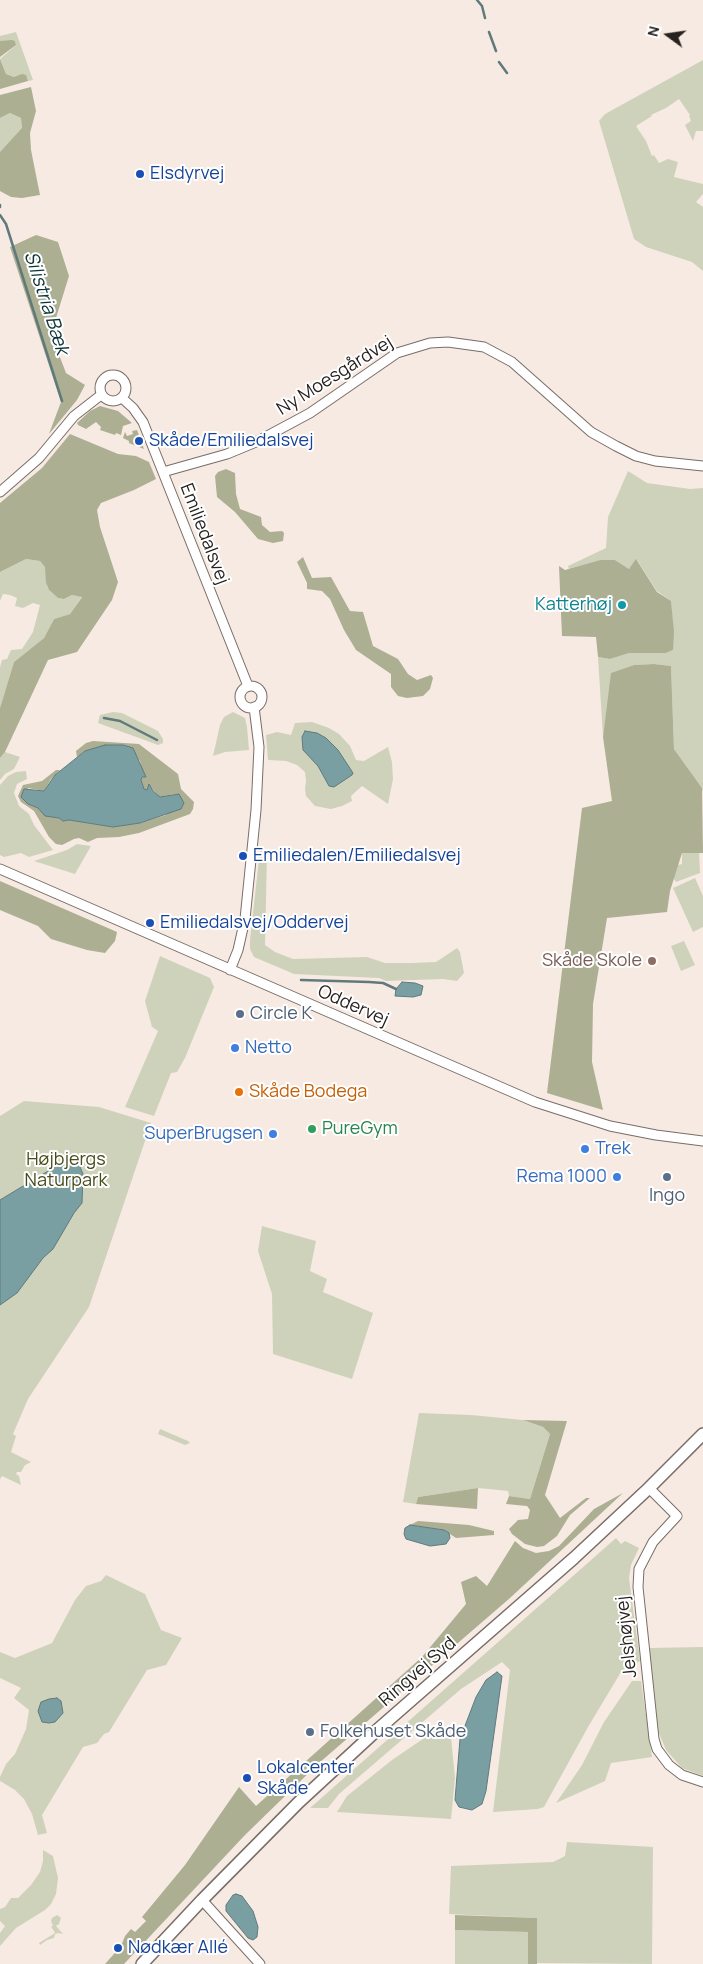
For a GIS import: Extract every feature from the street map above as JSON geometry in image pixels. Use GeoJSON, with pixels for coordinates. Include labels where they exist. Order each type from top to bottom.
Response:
{"type":"FeatureCollection","features":[{"type":"Feature","properties":{"kind":"main road","name":"Ringvej Syd"},"geometry":{"type":"LineString","coordinates":[[142,1964],[202,1900],[306,1796],[376,1731],[524,1602],[649,1488],[703,1434]]}},
{"type":"Feature","properties":{"kind":"street","name":"Ny Moesgårdvej"},"geometry":{"type":"LineString","coordinates":[[163,472],[228,454],[256,442],[310,413],[397,354],[430,343],[448,342],[484,347],[512,362],[590,432],[636,456],[655,461],[703,466]]}},
{"type":"Feature","properties":{"kind":"street"},"geometry":{"type":"LineString","coordinates":[[113,375],[122,378],[126,386],[125,394],[122,398],[111,402],[101,395],[102,381],[105,378],[113,375]]}},
{"type":"Feature","properties":{"kind":"street"},"geometry":{"type":"LineString","coordinates":[[0,492],[39,458],[74,416],[101,395]]}},
{"type":"Feature","properties":{"kind":"street","name":"Emiliedalsvej"},"geometry":{"type":"LineString","coordinates":[[122,398],[133,408],[142,422],[248,686]]}},
{"type":"Feature","properties":{"kind":"street"},"geometry":{"type":"LineString","coordinates":[[248,686],[258,688],[261,694],[261,701],[254,707],[244,706],[240,700],[242,690],[248,686]]}},
{"type":"Feature","properties":{"kind":"street"},"geometry":{"type":"LineString","coordinates":[[230,970],[238,950],[245,919],[256,810],[259,747],[254,707]]}},
{"type":"Feature","properties":{"kind":"street","name":"Oddervej"},"geometry":{"type":"LineString","coordinates":[[0,869],[535,1102],[610,1126],[656,1135],[703,1141]]}},
{"type":"Feature","properties":{"kind":"street","name":"Jelshøjvej"},"geometry":{"type":"LineString","coordinates":[[649,1488],[677,1516],[653,1542],[639,1568],[638,1587],[654,1739],[658,1749],[669,1765],[682,1775],[703,1782]]}},
{"type":"Feature","properties":{"kind":"street"},"geometry":{"type":"LineString","coordinates":[[202,1900],[260,1964]]}},
{"type":"Feature","properties":{"kind":"green space"},"geometry":{"type":"Polygon","coordinates":[[[16,32],[33,80],[28,81],[25,75],[14,77],[6,74],[0,59],[16,45],[15,41],[0,41],[0,36],[16,32]]]}},
{"type":"Feature","properties":{"kind":"green space"},"geometry":{"type":"Polygon","coordinates":[[[0,41],[15,41],[16,45],[0,57],[0,41]]]}},
{"type":"Feature","properties":{"kind":"green space"},"geometry":{"type":"Polygon","coordinates":[[[0,59],[6,74],[14,77],[22,74],[26,75],[28,81],[0,89],[0,59]]]}},
{"type":"Feature","properties":{"kind":"green space"},"geometry":{"type":"Polygon","coordinates":[[[703,60],[703,131],[696,131],[693,141],[685,125],[691,121],[690,115],[679,99],[636,126],[646,141],[652,156],[654,155],[659,163],[668,159],[678,162],[674,177],[703,184],[703,194],[696,202],[703,207],[703,271],[692,262],[646,247],[634,239],[599,121],[605,114],[703,60]]]}},
{"type":"Feature","properties":{"kind":"green space"},"geometry":{"type":"Polygon","coordinates":[[[31,87],[36,111],[30,133],[31,150],[40,195],[22,198],[11,197],[0,191],[0,152],[22,128],[21,118],[10,113],[0,118],[0,95],[31,87]]]}},
{"type":"Feature","properties":{"kind":"green space"},"geometry":{"type":"Polygon","coordinates":[[[10,113],[21,118],[22,129],[0,152],[0,118],[10,113]]]}},
{"type":"Feature","properties":{"kind":"green space"},"geometry":{"type":"Polygon","coordinates":[[[36,235],[58,242],[69,276],[51,334],[66,373],[85,385],[77,400],[49,434],[61,402],[10,247],[36,235]]]}},
{"type":"Feature","properties":{"kind":"green space"},"geometry":{"type":"Polygon","coordinates":[[[100,406],[118,411],[132,423],[123,426],[121,435],[100,430],[101,427],[96,422],[86,429],[78,425],[77,423],[90,411],[100,406]]]}},
{"type":"Feature","properties":{"kind":"green space"},"geometry":{"type":"Polygon","coordinates":[[[137,430],[144,449],[129,443],[129,441],[123,438],[125,432],[127,436],[133,434],[132,431],[137,430]]]}},
{"type":"Feature","properties":{"kind":"green space"},"geometry":{"type":"Polygon","coordinates":[[[70,434],[118,454],[136,456],[149,462],[156,479],[101,503],[97,510],[100,527],[118,582],[112,600],[77,652],[48,660],[5,752],[0,758],[0,708],[14,662],[44,638],[54,619],[70,614],[82,597],[72,595],[64,599],[58,598],[49,590],[46,583],[45,567],[40,561],[26,559],[0,572],[0,503],[42,468],[70,434]]]}},
{"type":"Feature","properties":{"kind":"green space"},"geometry":{"type":"Polygon","coordinates":[[[226,469],[235,473],[236,494],[240,509],[261,517],[262,525],[270,532],[282,531],[284,533],[283,541],[273,543],[258,539],[235,512],[217,497],[215,476],[218,472],[226,469]]]}},
{"type":"Feature","properties":{"kind":"green space"},"geometry":{"type":"Polygon","coordinates":[[[628,471],[647,483],[690,489],[703,488],[703,793],[702,788],[674,749],[671,666],[654,664],[634,665],[612,673],[603,737],[598,657],[610,659],[628,653],[666,653],[673,650],[671,601],[657,591],[637,560],[629,569],[615,560],[600,560],[569,569],[568,566],[606,548],[608,517],[628,471]]]}},
{"type":"Feature","properties":{"kind":"green space"},"geometry":{"type":"Polygon","coordinates":[[[303,557],[312,578],[331,577],[350,611],[363,612],[373,646],[398,659],[408,674],[417,680],[431,675],[433,678],[430,689],[423,696],[407,698],[398,696],[391,687],[391,674],[356,650],[344,630],[330,599],[322,591],[307,589],[307,583],[297,562],[303,557]]]}},
{"type":"Feature","properties":{"kind":"green space"},"geometry":{"type":"Polygon","coordinates":[[[26,559],[40,561],[46,567],[46,583],[49,590],[58,598],[64,599],[72,595],[82,596],[70,614],[54,619],[44,638],[14,662],[0,708],[0,667],[2,660],[7,659],[11,650],[22,649],[33,632],[40,605],[33,603],[23,608],[15,606],[17,598],[3,594],[0,601],[0,572],[26,559]]]}},
{"type":"Feature","properties":{"kind":"green space"},"geometry":{"type":"Polygon","coordinates":[[[636,559],[657,592],[671,601],[674,632],[673,650],[666,653],[629,653],[610,659],[598,657],[596,637],[562,636],[559,566],[565,570],[600,560],[615,560],[629,569],[636,559]]]}},
{"type":"Feature","properties":{"kind":"green space"},"geometry":{"type":"Polygon","coordinates":[[[654,664],[671,666],[674,749],[702,788],[703,853],[682,853],[670,891],[667,912],[607,918],[593,1004],[592,1062],[603,1110],[547,1093],[582,808],[612,801],[603,737],[611,673],[634,665],[654,664]]]}},
{"type":"Feature","properties":{"kind":"green space"},"geometry":{"type":"Polygon","coordinates":[[[113,712],[122,713],[158,731],[163,739],[163,743],[158,745],[98,723],[100,715],[113,712]]]}},
{"type":"Feature","properties":{"kind":"green space"},"geometry":{"type":"Polygon","coordinates":[[[233,712],[245,718],[249,750],[225,752],[213,756],[220,725],[224,717],[233,712]]]}},
{"type":"Feature","properties":{"kind":"green space"},"geometry":{"type":"Polygon","coordinates":[[[312,722],[339,734],[350,746],[356,760],[364,761],[388,747],[392,762],[393,779],[388,804],[362,786],[351,796],[352,801],[342,806],[331,809],[315,806],[306,796],[305,772],[297,765],[286,761],[268,760],[266,735],[277,732],[291,735],[295,723],[312,722]]]}},
{"type":"Feature","properties":{"kind":"green space"},"geometry":{"type":"Polygon","coordinates":[[[93,741],[139,744],[178,774],[181,789],[194,802],[190,814],[139,833],[119,837],[97,838],[88,842],[79,838],[62,845],[56,844],[49,837],[34,811],[21,802],[18,796],[23,785],[42,781],[56,770],[60,770],[51,779],[44,791],[28,788],[28,804],[38,808],[48,816],[59,818],[63,821],[69,820],[113,827],[140,823],[166,815],[176,794],[159,797],[149,785],[147,790],[144,789],[141,780],[143,777],[140,761],[137,758],[97,748],[85,751],[77,757],[76,751],[86,743],[93,741]]]}},
{"type":"Feature","properties":{"kind":"green space"},"geometry":{"type":"Polygon","coordinates":[[[5,752],[20,757],[14,769],[5,774],[0,780],[0,758],[5,752]]]}},
{"type":"Feature","properties":{"kind":"green space"},"geometry":{"type":"Polygon","coordinates":[[[26,771],[27,779],[17,784],[14,793],[19,806],[29,814],[34,825],[53,850],[29,857],[21,853],[4,857],[0,855],[0,785],[8,776],[16,772],[26,771]]]}},
{"type":"Feature","properties":{"kind":"green space"},"geometry":{"type":"Polygon","coordinates":[[[77,844],[91,846],[75,874],[34,861],[67,850],[77,844]]]}},
{"type":"Feature","properties":{"kind":"green space"},"geometry":{"type":"Polygon","coordinates":[[[260,850],[267,853],[265,945],[275,952],[293,959],[367,957],[385,963],[411,963],[436,962],[457,948],[460,952],[464,973],[457,981],[443,979],[386,981],[379,978],[294,974],[254,957],[250,949],[250,940],[260,850]]]}},
{"type":"Feature","properties":{"kind":"green space"},"geometry":{"type":"Polygon","coordinates":[[[699,851],[700,873],[676,882],[672,876],[675,866],[682,864],[682,852],[699,851]]]}},
{"type":"Feature","properties":{"kind":"green space"},"geometry":{"type":"Polygon","coordinates":[[[695,878],[703,896],[703,927],[693,932],[673,888],[695,878]]]}},
{"type":"Feature","properties":{"kind":"green space"},"geometry":{"type":"Polygon","coordinates":[[[0,881],[117,932],[115,941],[105,953],[87,950],[51,939],[38,926],[0,910],[0,881]]]}},
{"type":"Feature","properties":{"kind":"green space"},"geometry":{"type":"Polygon","coordinates":[[[684,941],[695,965],[681,971],[671,946],[684,941]]]}},
{"type":"Feature","properties":{"kind":"green space"},"geometry":{"type":"Polygon","coordinates":[[[160,956],[210,978],[214,987],[185,1058],[177,1072],[171,1073],[154,1116],[125,1107],[158,1031],[152,1027],[145,1001],[160,956]]]}},
{"type":"Feature","properties":{"kind":"green space","name":"Højbjergs Naturpark"},"geometry":{"type":"Polygon","coordinates":[[[24,1101],[99,1107],[151,1123],[89,1307],[28,1399],[13,1434],[16,1436],[11,1452],[31,1462],[25,1465],[21,1472],[16,1474],[19,1476],[21,1485],[2,1476],[0,1479],[0,1116],[24,1101]]]}},
{"type":"Feature","properties":{"kind":"green space"},"geometry":{"type":"Polygon","coordinates":[[[262,1226],[316,1241],[310,1271],[327,1279],[323,1292],[373,1313],[352,1379],[273,1354],[272,1294],[258,1251],[262,1226]]]}},
{"type":"Feature","properties":{"kind":"green space"},"geometry":{"type":"Polygon","coordinates":[[[419,1413],[523,1420],[543,1427],[550,1434],[530,1499],[509,1496],[508,1491],[478,1488],[418,1497],[416,1504],[403,1502],[419,1413]]]}},
{"type":"Feature","properties":{"kind":"green space"},"geometry":{"type":"Polygon","coordinates":[[[523,1420],[567,1421],[545,1495],[560,1518],[586,1498],[590,1498],[570,1515],[557,1536],[544,1546],[537,1547],[525,1544],[512,1534],[509,1529],[518,1520],[528,1519],[530,1510],[527,1506],[506,1504],[509,1496],[530,1499],[550,1434],[543,1427],[523,1420]]]}},
{"type":"Feature","properties":{"kind":"green space"},"geometry":{"type":"Polygon","coordinates":[[[160,1429],[190,1443],[185,1445],[158,1434],[160,1429]]]}},
{"type":"Feature","properties":{"kind":"green space"},"geometry":{"type":"Polygon","coordinates":[[[478,1488],[477,1509],[416,1504],[418,1497],[478,1488]]]}},
{"type":"Feature","properties":{"kind":"green space"},"geometry":{"type":"Polygon","coordinates":[[[623,1493],[510,1598],[319,1763],[245,1835],[124,1964],[105,1964],[121,1946],[125,1936],[131,1929],[135,1932],[146,1921],[142,1917],[185,1865],[239,1787],[256,1806],[422,1657],[466,1604],[461,1582],[476,1576],[487,1586],[515,1541],[523,1548],[536,1553],[549,1551],[559,1546],[594,1509],[623,1493]]]}},
{"type":"Feature","properties":{"kind":"green space"},"geometry":{"type":"Polygon","coordinates":[[[418,1521],[469,1525],[494,1531],[494,1535],[456,1538],[444,1530],[410,1525],[418,1521]]]}},
{"type":"Feature","properties":{"kind":"green space"},"geometry":{"type":"Polygon","coordinates":[[[616,1538],[621,1544],[625,1541],[639,1548],[631,1565],[629,1578],[640,1661],[621,1672],[544,1807],[493,1812],[510,1670],[502,1662],[461,1689],[339,1794],[328,1808],[310,1808],[616,1538]]]}},
{"type":"Feature","properties":{"kind":"green space"},"geometry":{"type":"Polygon","coordinates":[[[106,1575],[145,1594],[161,1630],[182,1638],[166,1665],[147,1670],[109,1732],[104,1734],[97,1743],[83,1747],[42,1815],[47,1833],[38,1835],[32,1814],[24,1799],[15,1790],[0,1781],[6,1764],[15,1754],[26,1729],[29,1710],[14,1698],[21,1688],[0,1678],[0,1652],[15,1658],[52,1643],[75,1600],[86,1586],[101,1581],[106,1575]]]}},
{"type":"Feature","properties":{"kind":"green space"},"geometry":{"type":"Polygon","coordinates":[[[703,1647],[703,1776],[682,1768],[666,1750],[658,1731],[649,1648],[703,1647]]]}},
{"type":"Feature","properties":{"kind":"green space"},"geometry":{"type":"Polygon","coordinates":[[[632,1681],[641,1681],[652,1757],[611,1763],[605,1781],[556,1803],[582,1765],[604,1722],[632,1681]]]}},
{"type":"Feature","properties":{"kind":"green space"},"geometry":{"type":"Polygon","coordinates":[[[439,1728],[451,1737],[455,1778],[451,1819],[337,1812],[347,1796],[392,1760],[439,1728]]]}},
{"type":"Feature","properties":{"kind":"green space"},"geometry":{"type":"Polygon","coordinates":[[[567,1842],[653,1847],[652,1964],[537,1963],[536,1918],[449,1914],[451,1866],[553,1862],[565,1856],[567,1842]]]}},
{"type":"Feature","properties":{"kind":"green space"},"geometry":{"type":"Polygon","coordinates":[[[43,1850],[53,1856],[58,1878],[56,1894],[51,1904],[45,1910],[16,1928],[0,1946],[0,1933],[5,1926],[0,1921],[0,1909],[5,1907],[11,1898],[18,1898],[31,1885],[40,1872],[43,1850]]]}},
{"type":"Feature","properties":{"kind":"green space"},"geometry":{"type":"Polygon","coordinates":[[[57,1915],[61,1918],[56,1926],[63,1934],[55,1934],[54,1938],[40,1945],[39,1943],[55,1933],[51,1926],[53,1926],[51,1921],[57,1915]]]}},
{"type":"Feature","properties":{"kind":"green space"},"geometry":{"type":"Polygon","coordinates":[[[455,1915],[537,1918],[537,1964],[528,1964],[528,1932],[455,1930],[455,1915]]]}},
{"type":"Feature","properties":{"kind":"green space"},"geometry":{"type":"Polygon","coordinates":[[[455,1930],[528,1932],[528,1964],[455,1964],[455,1930]]]}},
{"type":"Feature","properties":{"kind":"water"},"geometry":{"type":"Polygon","coordinates":[[[305,731],[317,733],[326,738],[338,750],[353,773],[352,775],[334,787],[329,786],[318,766],[303,750],[302,737],[305,731]]]}},
{"type":"Feature","properties":{"kind":"water"},"geometry":{"type":"Polygon","coordinates":[[[105,745],[123,745],[133,748],[146,777],[142,777],[141,780],[144,789],[147,790],[149,784],[160,797],[179,794],[184,803],[181,809],[140,823],[113,827],[69,820],[63,821],[59,818],[45,816],[38,808],[28,804],[21,797],[24,789],[44,791],[55,775],[85,751],[105,745]]]}},
{"type":"Feature","properties":{"kind":"water"},"geometry":{"type":"Polygon","coordinates":[[[402,982],[423,986],[421,995],[413,997],[395,996],[396,989],[402,982]]]}},
{"type":"Feature","properties":{"kind":"water"},"geometry":{"type":"Polygon","coordinates":[[[68,1159],[78,1162],[83,1174],[82,1203],[53,1249],[43,1258],[17,1293],[0,1305],[0,1200],[68,1159]]]}},
{"type":"Feature","properties":{"kind":"water"},"geometry":{"type":"Polygon","coordinates":[[[410,1525],[444,1530],[449,1533],[450,1538],[446,1544],[430,1546],[406,1539],[404,1534],[405,1528],[410,1525]]]}},
{"type":"Feature","properties":{"kind":"water"},"geometry":{"type":"Polygon","coordinates":[[[497,1672],[502,1676],[486,1791],[482,1804],[472,1810],[459,1807],[455,1800],[460,1739],[476,1697],[486,1680],[497,1672]]]}},
{"type":"Feature","properties":{"kind":"water"},"geometry":{"type":"Polygon","coordinates":[[[57,1698],[61,1701],[63,1713],[55,1722],[42,1722],[38,1711],[41,1702],[57,1698]]]}},
{"type":"Feature","properties":{"kind":"water"},"geometry":{"type":"Polygon","coordinates":[[[233,1895],[242,1896],[253,1911],[258,1927],[257,1937],[253,1940],[248,1938],[226,1911],[226,1905],[233,1895]]]}},
{"type":"Feature","properties":{"kind":"waterway"},"geometry":{"type":"LineString","coordinates":[[477,0],[482,6],[485,18]]}},
{"type":"Feature","properties":{"kind":"waterway"},"geometry":{"type":"LineString","coordinates":[[489,32],[496,51]]}},
{"type":"Feature","properties":{"kind":"waterway"},"geometry":{"type":"LineString","coordinates":[[499,62],[507,73]]}},
{"type":"Feature","properties":{"kind":"waterway","name":"Silistria Bæk"},"geometry":{"type":"LineString","coordinates":[[0,215],[6,224],[62,401]]}},
{"type":"Feature","properties":{"kind":"waterway"},"geometry":{"type":"LineString","coordinates":[[104,718],[120,721],[157,740]]}},
{"type":"Feature","properties":{"kind":"waterway"},"geometry":{"type":"LineString","coordinates":[[301,980],[383,983],[396,989]]}},
{"type":"Feature","properties":{"kind":"place","name":"Elsdyrvej"},"geometry":{"type":"Point","coordinates":[140,174]}},
{"type":"Feature","properties":{"kind":"place","name":"Skåde/Emiliedalsvej"},"geometry":{"type":"Point","coordinates":[139,441]}},
{"type":"Feature","properties":{"kind":"place","name":"Katterhøj"},"geometry":{"type":"Point","coordinates":[622,605]}},
{"type":"Feature","properties":{"kind":"place","name":"Emiliedalen/Emiliedalsvej"},"geometry":{"type":"Point","coordinates":[243,856]}},
{"type":"Feature","properties":{"kind":"place","name":"Emiliedalsvej/Oddervej"},"geometry":{"type":"Point","coordinates":[150,923]}},
{"type":"Feature","properties":{"kind":"place","name":"Skåde Skole"},"geometry":{"type":"Point","coordinates":[652,961]}},
{"type":"Feature","properties":{"kind":"place","name":"Circle K"},"geometry":{"type":"Point","coordinates":[240,1014]}},
{"type":"Feature","properties":{"kind":"place","name":"Netto"},"geometry":{"type":"Point","coordinates":[235,1048]}},
{"type":"Feature","properties":{"kind":"place","name":"Skåde Bodega"},"geometry":{"type":"Point","coordinates":[239,1092]}},
{"type":"Feature","properties":{"kind":"place","name":"PureGym"},"geometry":{"type":"Point","coordinates":[312,1129]}},
{"type":"Feature","properties":{"kind":"place","name":"SuperBrugsen"},"geometry":{"type":"Point","coordinates":[273,1134]}},
{"type":"Feature","properties":{"kind":"place","name":"Trek"},"geometry":{"type":"Point","coordinates":[585,1149]}},
{"type":"Feature","properties":{"kind":"place","name":"Rema 1000"},"geometry":{"type":"Point","coordinates":[617,1177]}},
{"type":"Feature","properties":{"kind":"place","name":"Ingo"},"geometry":{"type":"Point","coordinates":[667,1177]}},
{"type":"Feature","properties":{"kind":"place","name":"Folkehuset Skåde"},"geometry":{"type":"Point","coordinates":[310,1732]}},
{"type":"Feature","properties":{"kind":"place","name":"Lokalcenter Skåde"},"geometry":{"type":"Point","coordinates":[247,1778]}},
{"type":"Feature","properties":{"kind":"place","name":"Nødkær Allé"},"geometry":{"type":"Point","coordinates":[118,1948]}}]}
